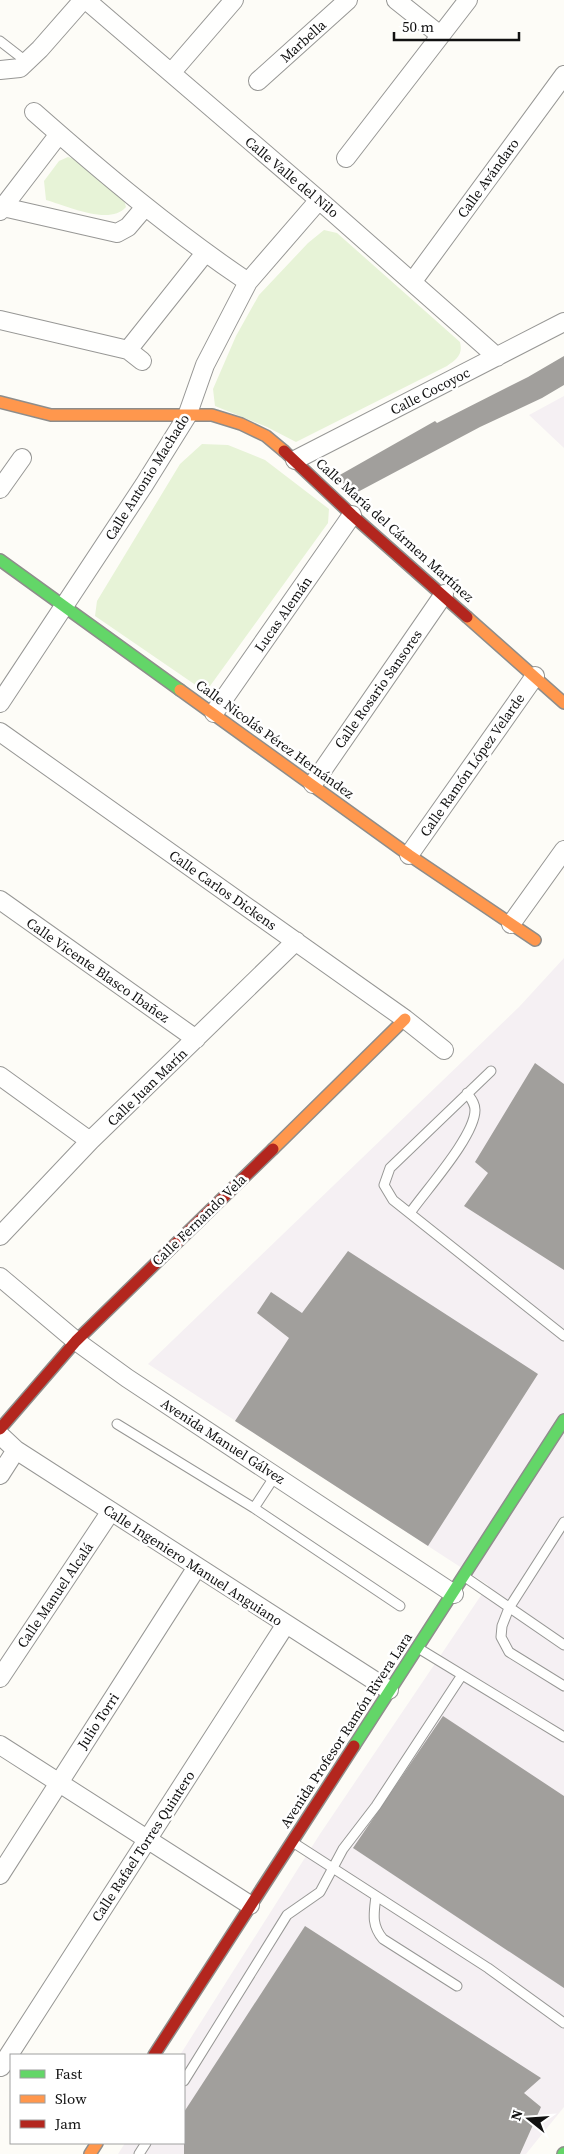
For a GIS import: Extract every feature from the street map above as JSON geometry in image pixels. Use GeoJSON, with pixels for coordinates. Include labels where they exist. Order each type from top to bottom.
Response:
{"type":"FeatureCollection","features":[{"type":"Feature","properties":{"kind":"street"},"geometry":{"type":"LineString","coordinates":[[0,70],[11,71],[20,68],[40,49],[84,0]]}},
{"type":"Feature","properties":{"kind":"street","name":"Calle Valle del Nilo"},"geometry":{"type":"LineString","coordinates":[[84,0],[413,281],[498,357]]}},
{"type":"Feature","properties":{"kind":"street"},"geometry":{"type":"LineString","coordinates":[[171,73],[234,0]]}},
{"type":"Feature","properties":{"kind":"street","name":"Marbella"},"geometry":{"type":"LineString","coordinates":[[258,81],[348,0]]}},
{"type":"Feature","properties":{"kind":"street"},"geometry":{"type":"LineString","coordinates":[[396,0],[440,35]]}},
{"type":"Feature","properties":{"kind":"street"},"geometry":{"type":"LineString","coordinates":[[346,158],[468,0]]}},
{"type":"Feature","properties":{"kind":"street","name":"Calle Avándaro"},"geometry":{"type":"LineString","coordinates":[[413,281],[564,75]]}},
{"type":"Feature","properties":{"kind":"street"},"geometry":{"type":"LineString","coordinates":[[34,112],[145,207],[205,253],[248,282]]}},
{"type":"Feature","properties":{"kind":"street"},"geometry":{"type":"LineString","coordinates":[[59,134],[2,208],[117,233],[128,227],[145,207]]}},
{"type":"Feature","properties":{"kind":"street","name":"Calle Antonio Machado"},"geometry":{"type":"LineString","coordinates":[[0,703],[65,606],[187,416],[205,365],[248,282],[319,200]]}},
{"type":"Feature","properties":{"kind":"street"},"geometry":{"type":"LineString","coordinates":[[128,350],[205,253]]}},
{"type":"Feature","properties":{"kind":"street"},"geometry":{"type":"LineString","coordinates":[[558,325],[564,311]]}},
{"type":"Feature","properties":{"kind":"street"},"geometry":{"type":"LineString","coordinates":[[0,320],[128,350],[142,361]]}},
{"type":"Feature","properties":{"kind":"street","name":"Calle Cocoyoc"},"geometry":{"type":"LineString","coordinates":[[295,460],[558,325]]}},
{"type":"Feature","properties":{"kind":"street","name":"Calle María del Cármen Martínez"},"geometry":{"type":"LineString","coordinates":[[0,402],[50,416],[212,415],[241,424],[266,436],[564,703]]}},
{"type":"Feature","properties":{"kind":"street"},"geometry":{"type":"LineString","coordinates":[[0,489],[22,458]]}},
{"type":"Feature","properties":{"kind":"street","name":"Lucas Alemán"},"geometry":{"type":"LineString","coordinates":[[214,713],[352,515]]}},
{"type":"Feature","properties":{"kind":"street","name":"Calle Nicolás Pérez Hernández"},"geometry":{"type":"LineString","coordinates":[[0,560],[409,855],[535,940]]}},
{"type":"Feature","properties":{"kind":"street","name":"Calle Rosario Sansores"},"geometry":{"type":"LineString","coordinates":[[313,784],[444,594]]}},
{"type":"Feature","properties":{"kind":"street","name":"Calle Ramón López Velarde"},"geometry":{"type":"LineString","coordinates":[[409,855],[535,676]]}},
{"type":"Feature","properties":{"kind":"street","name":"Calle Carlos Dickens"},"geometry":{"type":"LineString","coordinates":[[0,732],[405,1019],[444,1050]]}},
{"type":"Feature","properties":{"kind":"street"},"geometry":{"type":"LineString","coordinates":[[511,924],[564,850]]}},
{"type":"Feature","properties":{"kind":"street","name":"Calle Vicente Blasco Ibañez"},"geometry":{"type":"LineString","coordinates":[[0,900],[196,1039]]}},
{"type":"Feature","properties":{"kind":"street","name":"Calle Juan Marín"},"geometry":{"type":"LineString","coordinates":[[0,1236],[90,1141],[296,941]]}},
{"type":"Feature","properties":{"kind":"street","name":"Calle Fernando Vela"},"geometry":{"type":"LineString","coordinates":[[0,1429],[76,1341],[405,1019]]}},
{"type":"Feature","properties":{"kind":"street"},"geometry":{"type":"LineString","coordinates":[[0,1076],[90,1141]]}},
{"type":"Feature","properties":{"kind":"street","name":"Avenida Manuel Gálvez"},"geometry":{"type":"LineString","coordinates":[[0,1277],[76,1341],[127,1378],[454,1594]]}},
{"type":"Feature","properties":{"kind":"street","name":"Avenida Profesor Ramón Rivera Lara"},"geometry":{"type":"LineString","coordinates":[[155,2054],[291,1841],[454,1594],[564,1420]]}},
{"type":"Feature","properties":{"kind":"street","name":"Calle Ingeniero Manuel Anguiano"},"geometry":{"type":"LineString","coordinates":[[0,1435],[16,1450],[390,1690]]}},
{"type":"Feature","properties":{"kind":"street"},"geometry":{"type":"LineString","coordinates":[[0,1474],[16,1450]]}},
{"type":"Feature","properties":{"kind":"street","name":"Calle Manuel Alcalá"},"geometry":{"type":"LineString","coordinates":[[0,1678],[111,1512]]}},
{"type":"Feature","properties":{"kind":"street","name":"Julio Torri"},"geometry":{"type":"LineString","coordinates":[[0,1875],[197,1567]]}},
{"type":"Feature","properties":{"kind":"street","name":"Calle Rafael Torres Quintero"},"geometry":{"type":"LineString","coordinates":[[13,2054],[147,1840],[286,1624]]}},
{"type":"Feature","properties":{"kind":"street"},"geometry":{"type":"LineString","coordinates":[[0,1746],[250,1905]]}},
{"type":"Feature","properties":{"kind":"lane"},"geometry":{"type":"LineString","coordinates":[[0,41],[26,62]]}},
{"type":"Feature","properties":{"kind":"lane"},"geometry":{"type":"LineString","coordinates":[[490,1071],[388,1172],[384,1185],[387,1192],[410,1213],[564,1336]]}},
{"type":"Feature","properties":{"kind":"lane"},"geometry":{"type":"LineString","coordinates":[[410,1213],[469,1133],[475,1110],[474,1104],[467,1093]]}},
{"type":"Feature","properties":{"kind":"lane"},"geometry":{"type":"LineString","coordinates":[[117,1424],[254,1508],[400,1606]]}},
{"type":"Feature","properties":{"kind":"lane"},"geometry":{"type":"LineString","coordinates":[[254,1508],[275,1476]]}},
{"type":"Feature","properties":{"kind":"lane"},"geometry":{"type":"LineString","coordinates":[[564,1522],[509,1608],[502,1626],[504,1646],[509,1652],[564,1686]]}},
{"type":"Feature","properties":{"kind":"lane"},"geometry":{"type":"LineString","coordinates":[[464,1577],[564,1645]]}},
{"type":"Feature","properties":{"kind":"lane"},"geometry":{"type":"LineString","coordinates":[[418,1648],[564,1737]]}},
{"type":"Feature","properties":{"kind":"lane"},"geometry":{"type":"LineString","coordinates":[[185,2079],[287,1915],[294,1908],[316,1897],[326,1884],[332,1868],[462,1675]]}},
{"type":"Feature","properties":{"kind":"lane"},"geometry":{"type":"LineString","coordinates":[[291,1841],[488,1968],[564,2022]]}},
{"type":"Feature","properties":{"kind":"lane"},"geometry":{"type":"LineString","coordinates":[[376,1896],[373,1917],[379,1934],[457,1986]]}},
{"type":"Feature","properties":{"kind":"shaded area"},"geometry":{"type":"Polygon","coordinates":[[[564,396],[564,448],[529,415],[564,396]]]}},
{"type":"Feature","properties":{"kind":"shaded area"},"geometry":{"type":"Polygon","coordinates":[[[564,958],[564,2107],[526,2154],[118,2154],[124,2144],[185,2144],[185,2054],[181,2054],[320,1834],[488,1585],[148,1364],[519,1007],[564,958]]]}},
{"type":"Feature","properties":{"kind":"green space"},"geometry":{"type":"Polygon","coordinates":[[[68,157],[77,160],[124,200],[126,207],[110,215],[99,215],[46,200],[44,181],[59,161],[68,157]]]}},
{"type":"Feature","properties":{"kind":"green space"},"geometry":{"type":"Polygon","coordinates":[[[324,230],[337,233],[460,342],[461,350],[456,359],[447,366],[296,442],[267,427],[215,406],[213,389],[236,336],[259,295],[308,243],[324,230]]]}},
{"type":"Feature","properties":{"kind":"green space"},"geometry":{"type":"Polygon","coordinates":[[[202,444],[228,445],[265,460],[329,509],[328,523],[210,686],[200,688],[95,616],[97,601],[180,464],[202,444]]]}},
{"type":"Feature","properties":{"kind":"building"},"geometry":{"type":"Polygon","coordinates":[[[564,356],[564,385],[542,398],[480,427],[352,495],[338,476],[435,421],[437,423],[528,377],[564,356]]]}},
{"type":"Feature","properties":{"kind":"building"},"geometry":{"type":"Polygon","coordinates":[[[535,1063],[564,1084],[564,1270],[464,1206],[488,1173],[475,1162],[535,1063]]]}},
{"type":"Feature","properties":{"kind":"building"},"geometry":{"type":"Polygon","coordinates":[[[348,1251],[538,1374],[428,1546],[235,1421],[289,1338],[257,1313],[271,1292],[302,1313],[348,1251]]]}},
{"type":"Feature","properties":{"kind":"building"},"geometry":{"type":"Polygon","coordinates":[[[443,1716],[564,1796],[564,1988],[353,1848],[443,1716]]]}},
{"type":"Feature","properties":{"kind":"building"},"geometry":{"type":"Polygon","coordinates":[[[305,1926],[541,2078],[524,2093],[541,2107],[520,2154],[184,2154],[185,2110],[305,1926]]]}},
{"type":"Feature","properties":{"kind":"traffic: fast"},"geometry":{"type":"LineString","coordinates":[[0,560],[180,690]]}},
{"type":"Feature","properties":{"kind":"traffic: fast"},"geometry":{"type":"LineString","coordinates":[[354,1746],[564,1420]]}},
{"type":"Feature","properties":{"kind":"traffic: slow"},"geometry":{"type":"LineString","coordinates":[[0,402],[51,415],[212,415],[241,424],[266,436],[284,451]]}},
{"type":"Feature","properties":{"kind":"traffic: slow"},"geometry":{"type":"LineString","coordinates":[[467,617],[564,703]]}},
{"type":"Feature","properties":{"kind":"traffic: slow"},"geometry":{"type":"LineString","coordinates":[[180,690],[409,855],[535,940]]}},
{"type":"Feature","properties":{"kind":"traffic: slow"},"geometry":{"type":"LineString","coordinates":[[273,1149],[405,1019]]}},
{"type":"Feature","properties":{"kind":"traffic: slow"},"geometry":{"type":"LineString","coordinates":[[90,2154],[96,2144]]}},
{"type":"Feature","properties":{"kind":"traffic: jam"},"geometry":{"type":"LineString","coordinates":[[284,451],[352,515],[467,617]]}},
{"type":"Feature","properties":{"kind":"traffic: jam"},"geometry":{"type":"LineString","coordinates":[[0,1429],[76,1341],[273,1149]]}},
{"type":"Feature","properties":{"kind":"traffic: jam"},"geometry":{"type":"LineString","coordinates":[[155,2054],[354,1746]]}}]}
